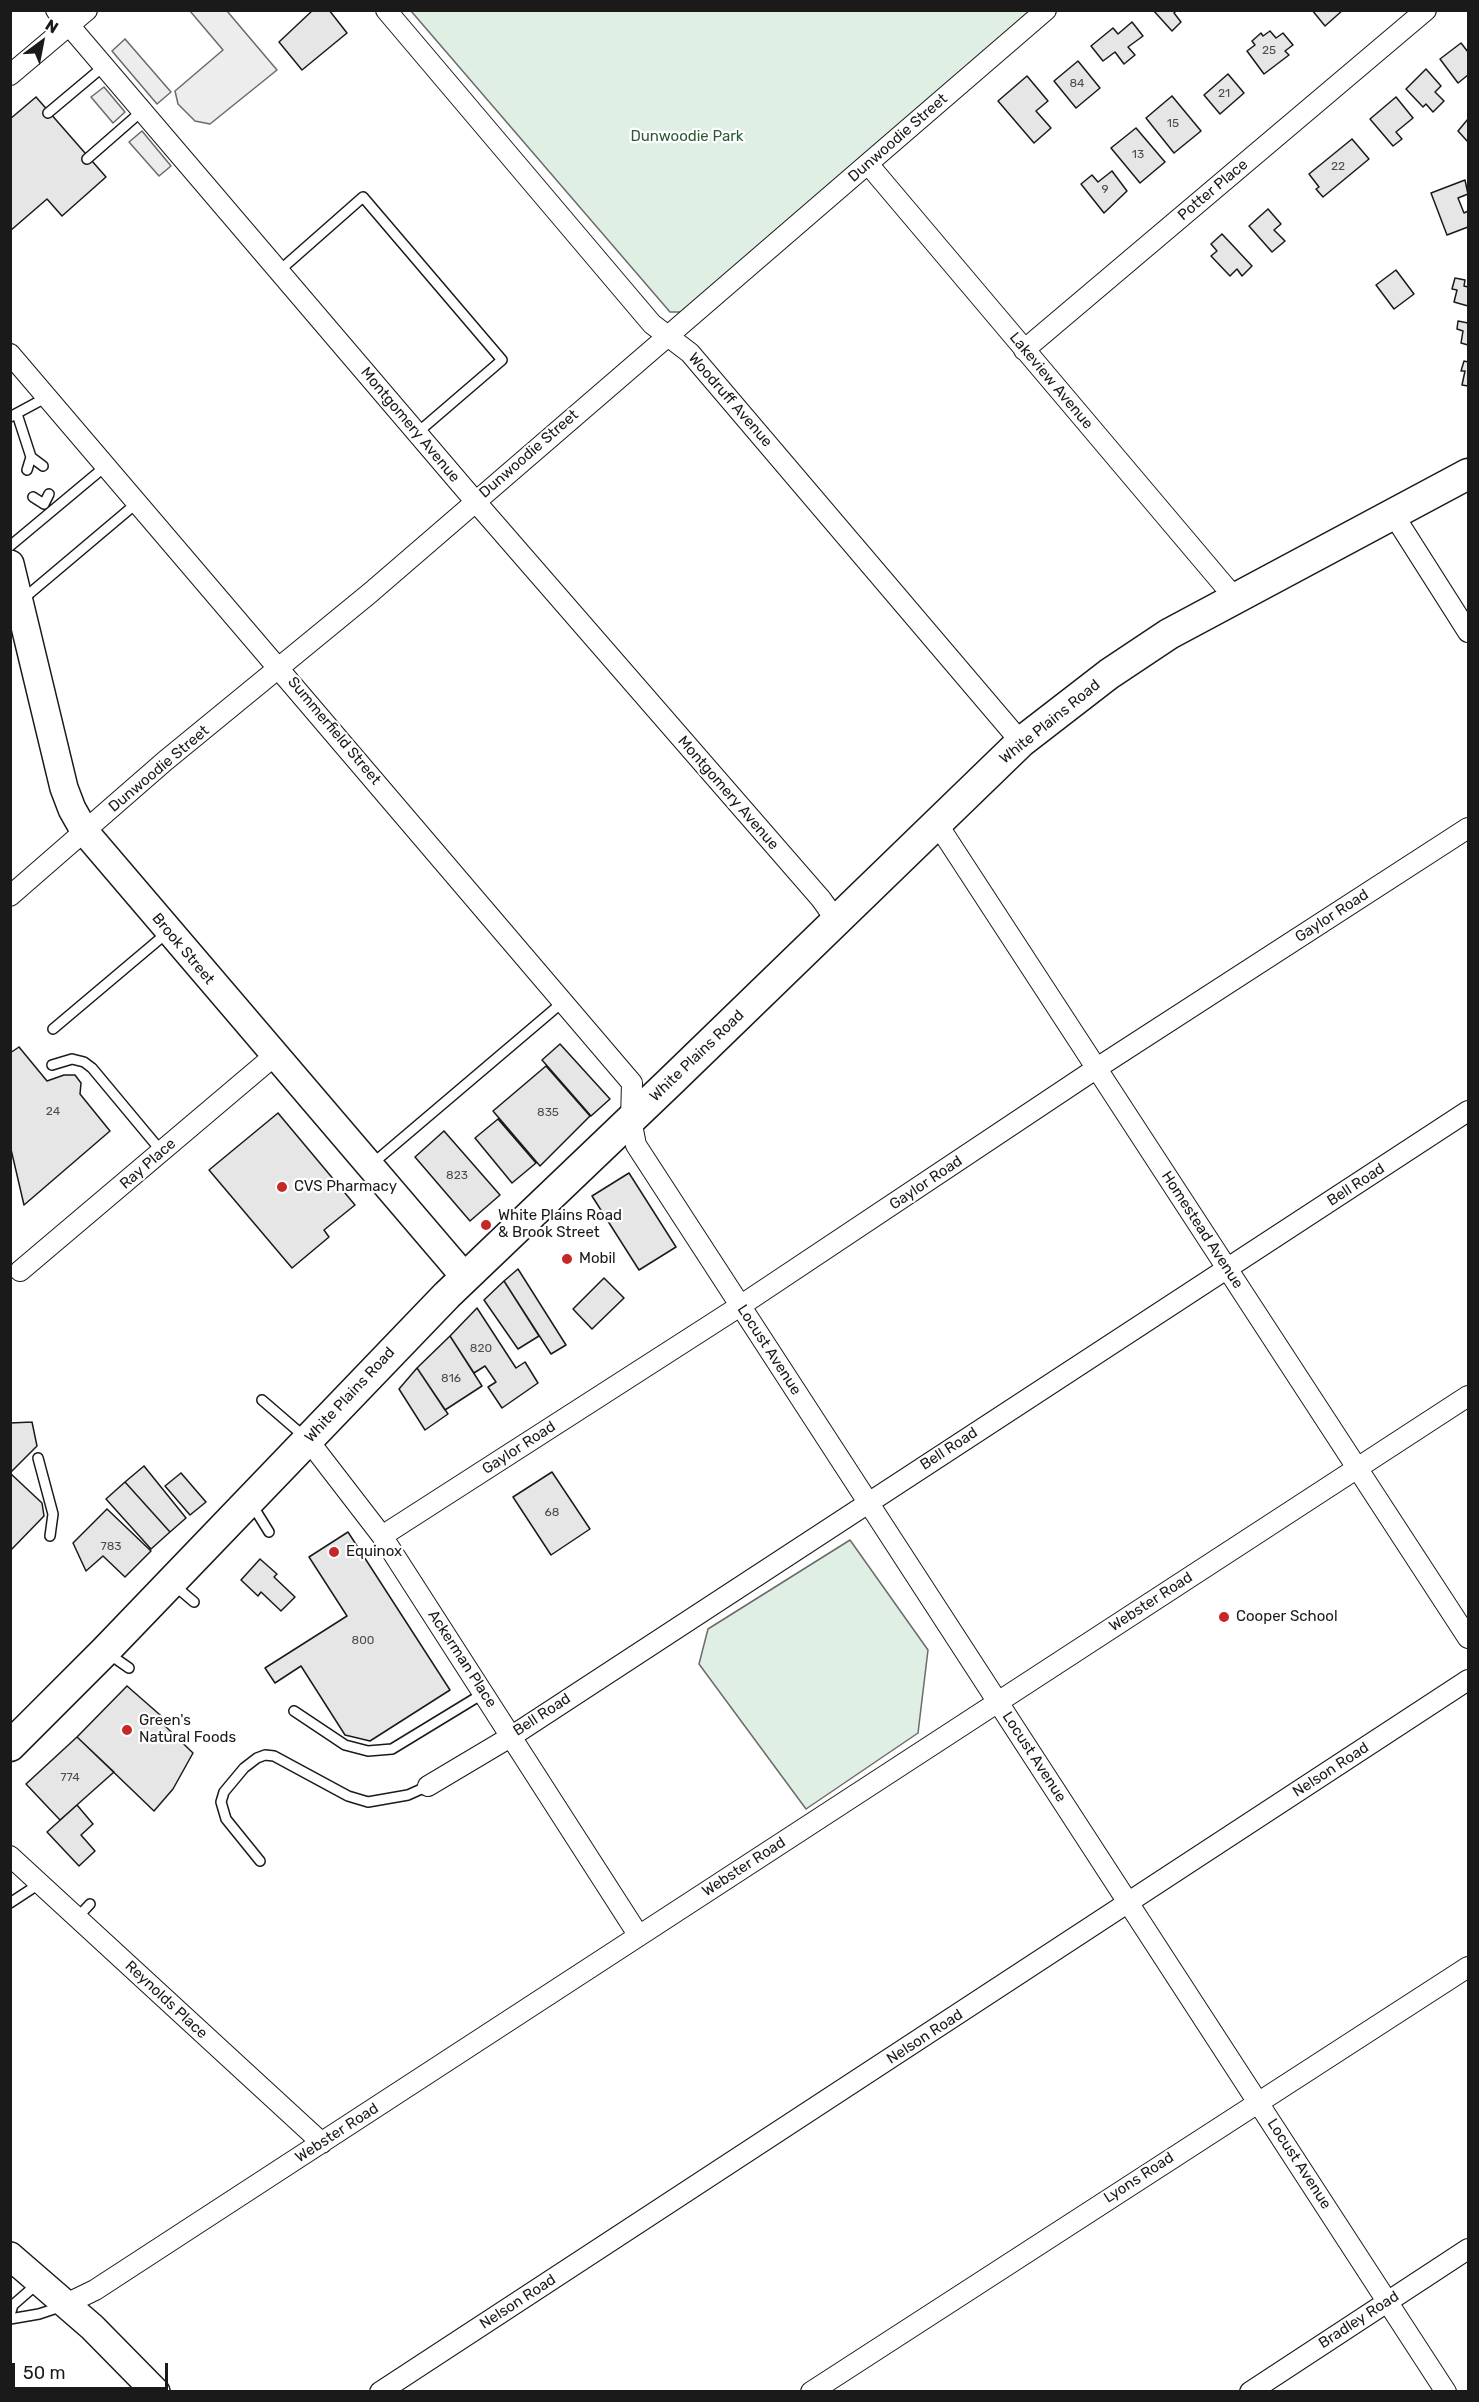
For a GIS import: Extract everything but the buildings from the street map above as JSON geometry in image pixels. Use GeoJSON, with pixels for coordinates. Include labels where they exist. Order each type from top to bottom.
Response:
{"type":"FeatureCollection","features":[{"type":"Feature","properties":{"kind":"main road","name":"White Plains Road"},"geometry":{"type":"LineString","coordinates":[[10,1746],[105,1651],[465,1277],[632,1120],[1020,742],[1109,674],[1169,634],[1234,597],[1468,474]]}},
{"type":"Feature","properties":{"kind":"street","name":"Montgomery Avenue"},"geometry":{"type":"LineString","coordinates":[[56,10],[475,501],[821,899],[836,920]]}},
{"type":"Feature","properties":{"kind":"street"},"geometry":{"type":"LineString","coordinates":[[10,75],[87,10]]}},
{"type":"Feature","properties":{"kind":"street","name":"Woodruff Avenue"},"geometry":{"type":"LineString","coordinates":[[386,10],[652,324],[690,352],[1020,742]]}},
{"type":"Feature","properties":{"kind":"street","name":"Dunwoodie Street"},"geometry":{"type":"LineString","coordinates":[[10,896],[165,761],[280,668],[668,337],[1046,10]]}},
{"type":"Feature","properties":{"kind":"street","name":"Potter Place"},"geometry":{"type":"LineString","coordinates":[[1024,350],[1426,10]]}},
{"type":"Feature","properties":{"kind":"street","name":"Lakeview Avenue"},"geometry":{"type":"LineString","coordinates":[[868,164],[1234,597]]}},
{"type":"Feature","properties":{"kind":"street","name":"Summerfield Street"},"geometry":{"type":"LineString","coordinates":[[10,354],[632,1083],[632,1120]]}},
{"type":"Feature","properties":{"kind":"street"},"geometry":{"type":"LineString","coordinates":[[1393,514],[1468,632]]}},
{"type":"Feature","properties":{"kind":"street","name":"Brook Street"},"geometry":{"type":"LineString","coordinates":[[10,564],[64,788],[72,809],[85,832],[465,1277]]}},
{"type":"Feature","properties":{"kind":"street","name":"Homestead Avenue"},"geometry":{"type":"LineString","coordinates":[[936,822],[1468,1638]]}},
{"type":"Feature","properties":{"kind":"street","name":"Gaylor Road"},"geometry":{"type":"LineString","coordinates":[[382,1536],[740,1306],[1097,1068],[1468,828]]}},
{"type":"Feature","properties":{"kind":"street","name":"Ray Place"},"geometry":{"type":"LineString","coordinates":[[20,1271],[274,1056]]}},
{"type":"Feature","properties":{"kind":"street","name":"Bell Road"},"geometry":{"type":"LineString","coordinates":[[428,1786],[512,1736],[868,1501],[1468,1112]]}},
{"type":"Feature","properties":{"kind":"street","name":"Locust Avenue"},"geometry":{"type":"LineString","coordinates":[[632,1120],[636,1145],[1446,2391]]}},
{"type":"Feature","properties":{"kind":"street","name":"Webster Road"},"geometry":{"type":"LineString","coordinates":[[64,2305],[95,2290],[1468,1396]]}},
{"type":"Feature","properties":{"kind":"street","name":"Ackerman Place"},"geometry":{"type":"LineString","coordinates":[[308,1440],[382,1536],[639,1936]]}},
{"type":"Feature","properties":{"kind":"street","name":"Nelson Road"},"geometry":{"type":"LineString","coordinates":[[380,2391],[1129,1904],[1468,1680]]}},
{"type":"Feature","properties":{"kind":"street","name":"Reynolds Place"},"geometry":{"type":"LineString","coordinates":[[10,1857],[39,1884],[84,1911],[322,2143]]}},
{"type":"Feature","properties":{"kind":"street","name":"Lyons Road"},"geometry":{"type":"LineString","coordinates":[[811,2391],[1258,2100],[1468,1967]]}},
{"type":"Feature","properties":{"kind":"street","name":"Bradley Road"},"geometry":{"type":"LineString","coordinates":[[1250,2391],[1468,2249]]}},
{"type":"Feature","properties":{"kind":"street"},"geometry":{"type":"LineString","coordinates":[[10,2256],[92,2327],[156,2391]]}},
{"type":"Feature","properties":{"kind":"lane"},"geometry":{"type":"LineString","coordinates":[[48,113],[104,66]]}},
{"type":"Feature","properties":{"kind":"lane"},"geometry":{"type":"LineString","coordinates":[[87,159],[142,111]]}},
{"type":"Feature","properties":{"kind":"lane"},"geometry":{"type":"LineString","coordinates":[[279,272],[363,198],[379,216],[502,360],[417,433]]}},
{"type":"Feature","properties":{"kind":"lane"},"geometry":{"type":"LineString","coordinates":[[43,466],[31,457],[14,416],[47,397]]}},
{"type":"Feature","properties":{"kind":"lane"},"geometry":{"type":"LineString","coordinates":[[27,470],[31,457]]}},
{"type":"Feature","properties":{"kind":"lane"},"geometry":{"type":"LineString","coordinates":[[10,546],[107,465]]}},
{"type":"Feature","properties":{"kind":"lane"},"geometry":{"type":"LineString","coordinates":[[44,504],[49,494]]}},
{"type":"Feature","properties":{"kind":"lane"},"geometry":{"type":"LineString","coordinates":[[33,497],[44,504],[48,516]]}},
{"type":"Feature","properties":{"kind":"lane"},"geometry":{"type":"LineString","coordinates":[[20,602],[138,502]]}},
{"type":"Feature","properties":{"kind":"lane"},"geometry":{"type":"LineString","coordinates":[[53,1029],[169,932]]}},
{"type":"Feature","properties":{"kind":"lane"},"geometry":{"type":"LineString","coordinates":[[370,1166],[564,1001]]}},
{"type":"Feature","properties":{"kind":"lane"},"geometry":{"type":"LineString","coordinates":[[52,1065],[72,1059],[84,1062],[92,1068],[162,1152]]}},
{"type":"Feature","properties":{"kind":"lane","name":"Ackerman Place"},"geometry":{"type":"LineString","coordinates":[[262,1400],[308,1440]]}},
{"type":"Feature","properties":{"kind":"lane"},"geometry":{"type":"LineString","coordinates":[[38,1458],[53,1514],[50,1536]]}},
{"type":"Feature","properties":{"kind":"lane"},"geometry":{"type":"LineString","coordinates":[[249,1501],[269,1532]]}},
{"type":"Feature","properties":{"kind":"lane"},"geometry":{"type":"LineString","coordinates":[[170,1582],[194,1602]]}},
{"type":"Feature","properties":{"kind":"lane"},"geometry":{"type":"LineString","coordinates":[[105,1651],[129,1668]]}},
{"type":"Feature","properties":{"kind":"lane"},"geometry":{"type":"LineString","coordinates":[[294,1711],[345,1745],[368,1751],[392,1749],[484,1693]]}},
{"type":"Feature","properties":{"kind":"lane"},"geometry":{"type":"LineString","coordinates":[[260,1861],[226,1819],[221,1802],[224,1792],[257,1758],[265,1755],[274,1756],[348,1796],[368,1802],[408,1796],[428,1786]]}},
{"type":"Feature","properties":{"kind":"lane"},"geometry":{"type":"LineString","coordinates":[[10,1903],[39,1884]]}},
{"type":"Feature","properties":{"kind":"lane","name":"Webster Road"},"geometry":{"type":"LineString","coordinates":[[39,2282],[13,2306],[10,2317],[39,2314],[64,2305]]}},
{"type":"Feature","properties":{"kind":"green space","name":"Dunwoodie Park"},"geometry":{"type":"Polygon","coordinates":[[[411,11],[1031,11],[681,312],[670,312],[411,11]]]}},
{"type":"Feature","properties":{"kind":"green space"},"geometry":{"type":"Polygon","coordinates":[[[850,1540],[928,1650],[918,1733],[806,1809],[699,1664],[708,1629],[850,1540]]]}},
{"type":"Feature","properties":{"kind":"shaded area"},"geometry":{"type":"Polygon","coordinates":[[[190,11],[227,11],[277,70],[210,124],[195,121],[178,104],[175,91],[223,50],[190,11]]]}},
{"type":"Feature","properties":{"kind":"shaded area"},"geometry":{"type":"Polygon","coordinates":[[[125,39],[171,92],[157,104],[112,51],[125,39]]]}},
{"type":"Feature","properties":{"kind":"shaded area"},"geometry":{"type":"Polygon","coordinates":[[[104,87],[125,112],[113,123],[91,97],[104,87]]]}},
{"type":"Feature","properties":{"kind":"shaded area"},"geometry":{"type":"Polygon","coordinates":[[[142,131],[171,166],[159,176],[129,142],[142,131]]]}},
{"type":"Feature","properties":{"kind":"place","name":"CVS Pharmacy"},"geometry":{"type":"Point","coordinates":[282,1187]}},
{"type":"Feature","properties":{"kind":"place","name":"White Plains Road & Brook Street"},"geometry":{"type":"Point","coordinates":[486,1225]}},
{"type":"Feature","properties":{"kind":"place","name":"Mobil"},"geometry":{"type":"Point","coordinates":[567,1259]}},
{"type":"Feature","properties":{"kind":"place","name":"Equinox"},"geometry":{"type":"Point","coordinates":[334,1552]}},
{"type":"Feature","properties":{"kind":"place","name":"Cooper School"},"geometry":{"type":"Point","coordinates":[1224,1617]}},
{"type":"Feature","properties":{"kind":"place","name":"Green's Natural Foods"},"geometry":{"type":"Point","coordinates":[127,1730]}}]}
